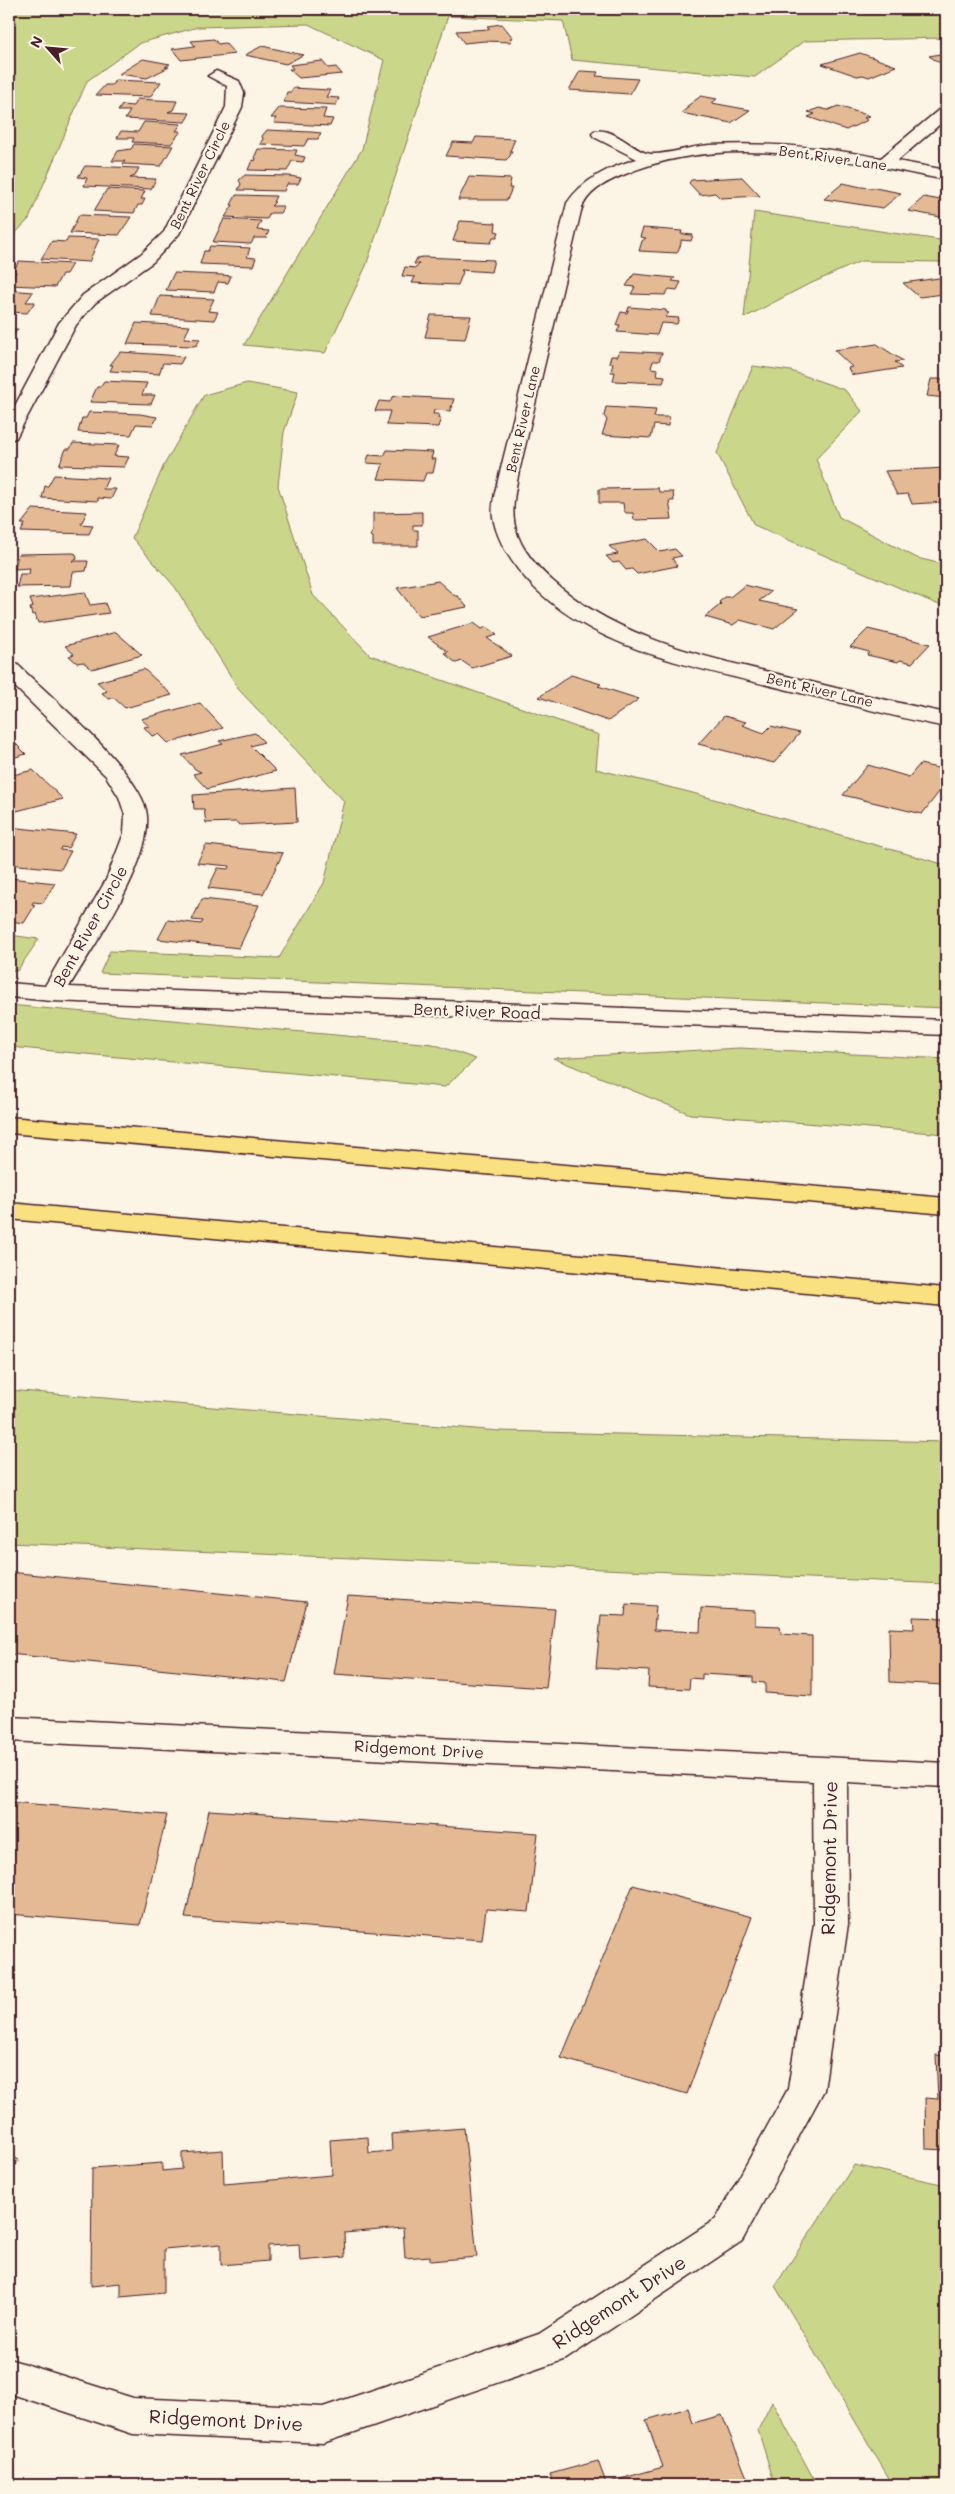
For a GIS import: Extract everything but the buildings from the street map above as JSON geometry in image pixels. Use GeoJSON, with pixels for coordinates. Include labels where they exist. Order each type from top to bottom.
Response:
{"type":"FeatureCollection","features":[{"type":"Feature","properties":{"kind":"highway"},"geometry":{"type":"LineString","coordinates":[[9,1125],[946,1206]]}},
{"type":"Feature","properties":{"kind":"highway"},"geometry":{"type":"LineString","coordinates":[[9,1211],[946,1297]]}},
{"type":"Feature","properties":{"kind":"street","name":"Bent River Circle"},"geometry":{"type":"LineString","coordinates":[[9,434],[78,309],[147,258],[171,234],[234,107],[236,93],[234,84],[216,76]]}},
{"type":"Feature","properties":{"kind":"street"},"geometry":{"type":"LineString","coordinates":[[883,164],[946,111]]}},
{"type":"Feature","properties":{"kind":"street"},"geometry":{"type":"LineString","coordinates":[[600,134],[648,159]]}},
{"type":"Feature","properties":{"kind":"street","name":"Bent River Lane"},"geometry":{"type":"LineString","coordinates":[[946,175],[814,152],[761,149],[704,151],[648,159],[626,167],[600,180],[586,190],[576,202],[508,483],[502,516],[506,532],[524,563],[540,581],[588,617],[614,632],[706,663],[946,720]]}},
{"type":"Feature","properties":{"kind":"street","name":"Bent River Circle"},"geometry":{"type":"LineString","coordinates":[[9,669],[114,771],[128,790],[136,816],[132,845],[120,877],[52,994]]}},
{"type":"Feature","properties":{"kind":"street","name":"Bent River Road"},"geometry":{"type":"LineString","coordinates":[[9,990],[52,994],[946,1028]]}},
{"type":"Feature","properties":{"kind":"street","name":"Ridgemont Drive"},"geometry":{"type":"LineString","coordinates":[[9,1728],[946,1775]]}},
{"type":"Feature","properties":{"kind":"street","name":"Ridgemont Drive"},"geometry":{"type":"LineString","coordinates":[[9,2376],[133,2416],[323,2425],[552,2347],[729,2230],[806,2090],[831,1924],[830,1769]]}},
{"type":"Feature","properties":{"kind":"green space"},"geometry":{"type":"Polygon","coordinates":[[[16,9],[946,9],[946,38],[804,41],[755,77],[572,60],[563,21],[448,16],[366,266],[325,353],[244,345],[362,149],[384,60],[308,24],[198,27],[140,43],[87,81],[29,219],[9,240],[9,17],[16,9]]]}},
{"type":"Feature","properties":{"kind":"green space"},"geometry":{"type":"Polygon","coordinates":[[[754,212],[946,241],[946,262],[861,261],[803,287],[744,318],[754,212]]]}},
{"type":"Feature","properties":{"kind":"green space"},"geometry":{"type":"Polygon","coordinates":[[[753,366],[791,371],[845,390],[862,411],[816,459],[839,517],[917,558],[946,565],[946,608],[754,525],[717,453],[753,366]]]}},
{"type":"Feature","properties":{"kind":"green space"},"geometry":{"type":"Polygon","coordinates":[[[247,383],[298,392],[284,432],[278,486],[313,595],[370,655],[599,735],[596,769],[689,792],[946,865],[946,1008],[100,973],[110,951],[279,958],[324,883],[344,801],[240,691],[175,587],[132,538],[164,465],[204,395],[247,383]]]}},
{"type":"Feature","properties":{"kind":"green space"},"geometry":{"type":"Polygon","coordinates":[[[9,935],[39,939],[17,971],[9,970],[9,935]]]}},
{"type":"Feature","properties":{"kind":"green space"},"geometry":{"type":"Polygon","coordinates":[[[9,1005],[433,1044],[476,1059],[445,1087],[9,1047],[9,1005]]]}},
{"type":"Feature","properties":{"kind":"green space"},"geometry":{"type":"Polygon","coordinates":[[[740,1048],[946,1059],[946,1134],[690,1114],[553,1058],[740,1048]]]}},
{"type":"Feature","properties":{"kind":"green space"},"geometry":{"type":"Polygon","coordinates":[[[9,1390],[499,1431],[946,1442],[946,1584],[9,1543],[9,1390]]]}},
{"type":"Feature","properties":{"kind":"green space"},"geometry":{"type":"Polygon","coordinates":[[[854,2165],[946,2185],[946,2485],[893,2485],[775,2286],[854,2165]]]}},
{"type":"Feature","properties":{"kind":"green space"},"geometry":{"type":"Polygon","coordinates":[[[772,2402],[817,2485],[775,2485],[758,2430],[772,2402]]]}}]}
